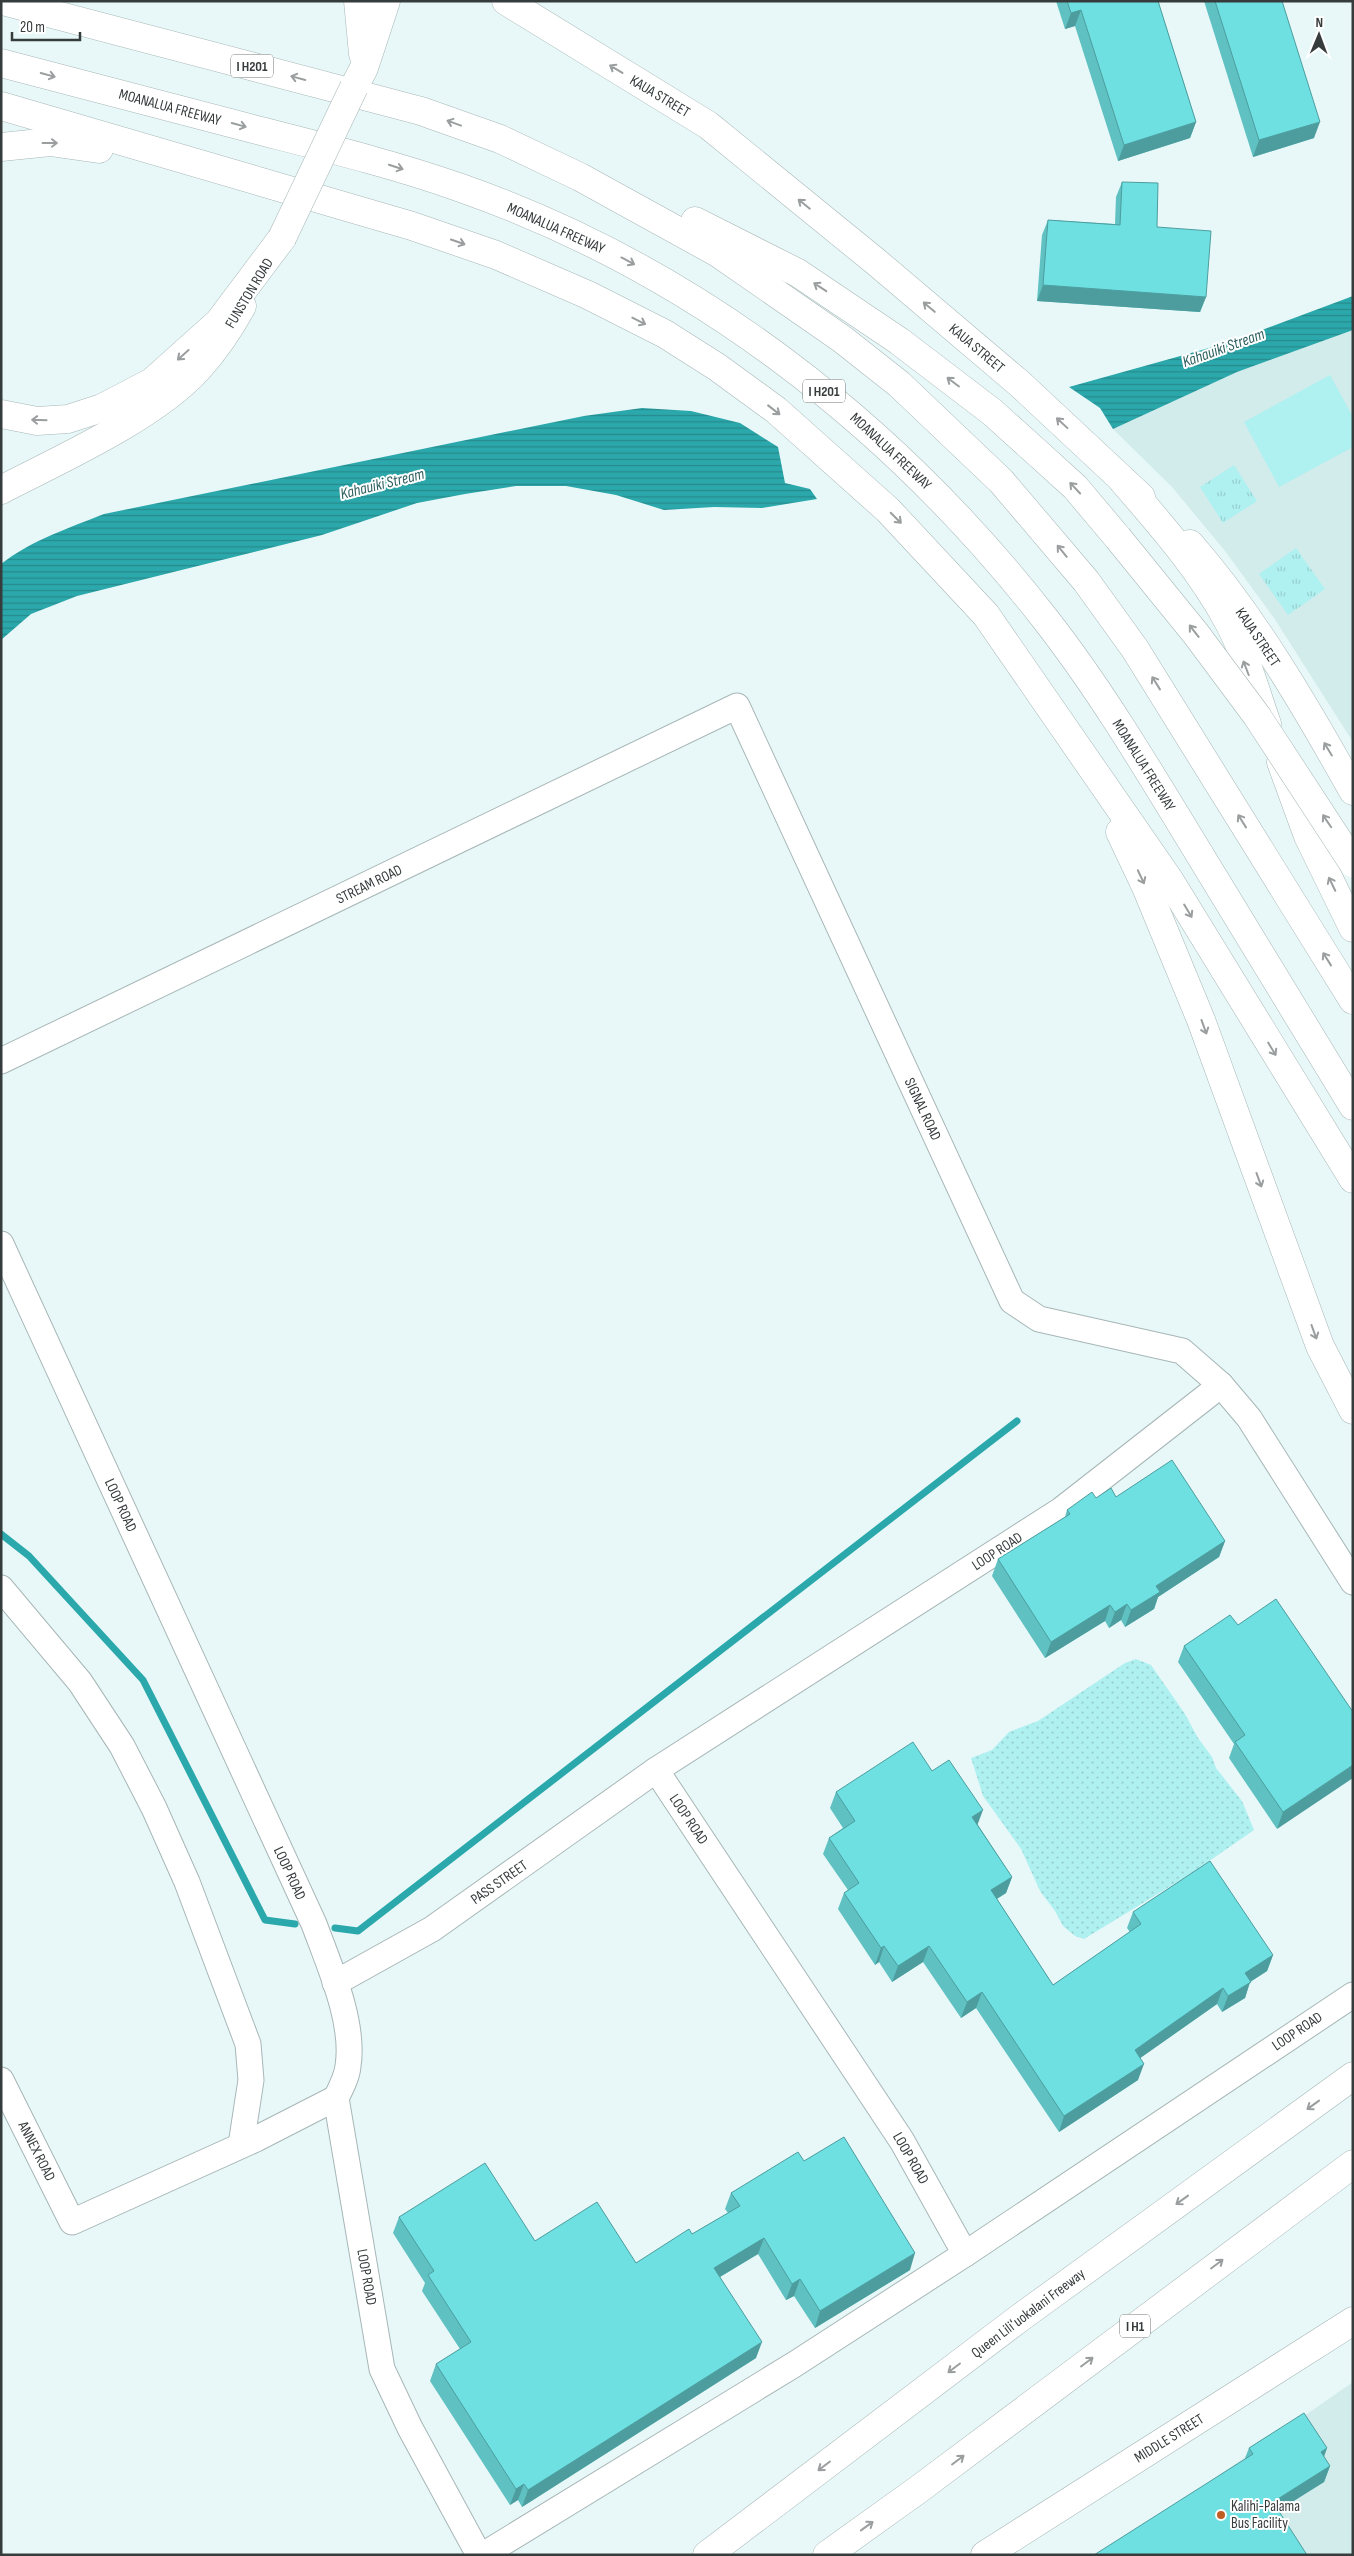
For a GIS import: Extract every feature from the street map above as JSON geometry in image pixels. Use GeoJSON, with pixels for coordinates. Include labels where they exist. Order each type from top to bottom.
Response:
{"type":"FeatureCollection","features":[{"type":"Feature","properties":{"kind":"main road","name":"I H201"},"geometry":{"type":"LineString","coordinates":[[3,1],[421,111],[500,140],[580,177],[648,214],[718,253],[791,302],[899,384],[1001,481],[1086,581],[1135,649],[1353,1000]]}},
{"type":"Feature","properties":{"kind":"main road","name":"FUNSTON ROAD"},"geometry":{"type":"LineString","coordinates":[[1,490],[150,410],[198,370],[230,328],[282,238],[364,68],[386,1]]}},
{"type":"Feature","properties":{"kind":"main road","name":"KAUA STREET"},"geometry":{"type":"LineString","coordinates":[[506,1],[708,125],[875,261],[1020,384],[1175,527],[1217,576],[1296,694],[1353,791]]}},
{"type":"Feature","properties":{"kind":"main road"},"geometry":{"type":"LineString","coordinates":[[358,2],[364,68]]}},
{"type":"Feature","properties":{"kind":"main road","name":"MOANALUA FREEWAY"},"geometry":{"type":"LineString","coordinates":[[1,63],[389,165],[464,189],[614,254],[684,292],[755,339],[820,388],[884,442],[940,498],[994,557],[1046,620],[1093,684],[1138,754],[1353,1106]]}},
{"type":"Feature","properties":{"kind":"main road"},"geometry":{"type":"LineString","coordinates":[[1,106],[412,226],[496,255],[588,295],[673,339],[718,367],[776,410],[868,491],[938,561],[986,616],[1170,881],[1353,1179]]}},
{"type":"Feature","properties":{"kind":"main road"},"geometry":{"type":"LineString","coordinates":[[500,140],[615,185],[727,236],[798,272],[899,341],[992,412],[1075,487],[1196,634],[1251,708],[1353,863]]}},
{"type":"Feature","properties":{"kind":"main road"},"geometry":{"type":"LineString","coordinates":[[1,147],[50,142],[73,144],[213,180],[412,226]]}},
{"type":"Feature","properties":{"kind":"main road"},"geometry":{"type":"LineString","coordinates":[[1,414],[37,421],[68,419],[102,408],[152,382],[219,322],[282,238]]}},
{"type":"Feature","properties":{"kind":"main road"},"geometry":{"type":"LineString","coordinates":[[1123,481],[1183,552],[1208,585],[1229,623],[1308,836],[1353,928]]}},
{"type":"Feature","properties":{"kind":"main road"},"geometry":{"type":"LineString","coordinates":[[1083,754],[1146,887],[1198,1011],[1320,1346],[1353,1410]]}},
{"type":"Feature","properties":{"kind":"main road","name":"Queen Liliʻuokalani Freeway"},"geometry":{"type":"LineString","coordinates":[[707,2555],[1021,2318],[1353,2076]]}},
{"type":"Feature","properties":{"kind":"main road","name":"I H1"},"geometry":{"type":"LineString","coordinates":[[827,2555],[919,2489],[1353,2164]]}},
{"type":"Feature","properties":{"kind":"main road","name":"MIDDLE STREET"},"geometry":{"type":"LineString","coordinates":[[985,2555],[1353,2321]]}},
{"type":"Feature","properties":{"kind":"street","name":"STREAM ROAD"},"geometry":{"type":"LineString","coordinates":[[1,1061],[737,706]]}},
{"type":"Feature","properties":{"kind":"street","name":"SIGNAL ROAD"},"geometry":{"type":"LineString","coordinates":[[737,706],[1012,1301],[1039,1320],[1182,1351],[1222,1385]]}},
{"type":"Feature","properties":{"kind":"street","name":"LOOP ROAD"},"geometry":{"type":"LineString","coordinates":[[1,1244],[314,1924],[335,1983],[346,2026],[349,2053],[344,2084],[336,2098],[382,2369],[410,2428],[479,2555]]}},
{"type":"Feature","properties":{"kind":"street"},"geometry":{"type":"LineString","coordinates":[[1222,1385],[1249,1418],[1353,1582]]}},
{"type":"Feature","properties":{"kind":"street","name":"LOOP ROAD"},"geometry":{"type":"LineString","coordinates":[[1222,1385],[1061,1510],[656,1770],[902,2141],[965,2254],[1353,1995]]}},
{"type":"Feature","properties":{"kind":"street"},"geometry":{"type":"LineString","coordinates":[[1,1588],[80,1682],[122,1746],[154,1808],[187,1882],[248,2044],[251,2080],[242,2145]]}},
{"type":"Feature","properties":{"kind":"street","name":"PASS STREET"},"geometry":{"type":"LineString","coordinates":[[335,1983],[432,1929],[656,1770]]}},
{"type":"Feature","properties":{"kind":"street","name":"ANNEX ROAD"},"geometry":{"type":"LineString","coordinates":[[1,2080],[72,2222],[242,2145]]}},
{"type":"Feature","properties":{"kind":"street"},"geometry":{"type":"LineString","coordinates":[[242,2145],[336,2098]]}},
{"type":"Feature","properties":{"kind":"street"},"geometry":{"type":"LineString","coordinates":[[483,2555],[795,2364],[965,2254]]}},
{"type":"Feature","properties":{"kind":"shaded area"},"geometry":{"type":"Polygon","coordinates":[[[1353,330],[1353,742],[1274,618],[1225,551],[1172,487],[1113,429],[1237,372],[1353,330]]]}},
{"type":"Feature","properties":{"kind":"shaded area","name":"Kalihi-Palama Bus Facility"},"geometry":{"type":"Polygon","coordinates":[[[1353,2382],[1353,2555],[1104,2555],[1353,2382]]]}},
{"type":"Feature","properties":{"kind":"green space"},"geometry":{"type":"Polygon","coordinates":[[[1330,375],[1353,417],[1353,447],[1279,487],[1244,422],[1330,375]]]}},
{"type":"Feature","properties":{"kind":"green space"},"geometry":{"type":"Polygon","coordinates":[[[1234,465],[1257,501],[1223,523],[1200,487],[1234,465]]]}},
{"type":"Feature","properties":{"kind":"green space"},"geometry":{"type":"Polygon","coordinates":[[[1296,548],[1325,589],[1288,615],[1259,574],[1296,548]]]}},
{"type":"Feature","properties":{"kind":"green space"},"geometry":{"type":"Polygon","coordinates":[[[1136,1659],[1151,1665],[1185,1714],[1198,1738],[1212,1757],[1216,1768],[1242,1801],[1254,1830],[1192,1873],[1084,1939],[1075,1936],[1063,1926],[1055,1911],[1040,1891],[1021,1849],[983,1796],[971,1758],[992,1750],[1009,1732],[1038,1721],[1125,1663],[1136,1659]]]}},
{"type":"Feature","properties":{"kind":"water","name":"Kahauiki Stream"},"geometry":{"type":"Polygon","coordinates":[[[1353,296],[1353,330],[1237,372],[1113,429],[1100,408],[1069,387],[1227,343],[1353,296]]]}},
{"type":"Feature","properties":{"kind":"water","name":"Kahauiki Stream"},"geometry":{"type":"Polygon","coordinates":[[[642,408],[691,411],[740,423],[778,447],[785,483],[810,489],[817,499],[762,508],[714,507],[664,510],[616,495],[566,486],[516,486],[465,494],[417,503],[322,535],[77,596],[31,614],[1,640],[1,564],[38,541],[104,514],[584,416],[642,408]]]}},
{"type":"Feature","properties":{"kind":"building"},"geometry":{"type":"Polygon","coordinates":[[[1067,1],[1158,1],[1196,122],[1124,145],[1081,10],[1071,13],[1067,1]]]}},
{"type":"Feature","properties":{"kind":"building"},"geometry":{"type":"Polygon","coordinates":[[[1215,1],[1282,1],[1320,122],[1259,140],[1215,1]]]}},
{"type":"Feature","properties":{"kind":"building"},"geometry":{"type":"Polygon","coordinates":[[[1122,182],[1158,183],[1157,227],[1211,231],[1206,297],[1043,285],[1048,220],[1120,225],[1122,182]]]}},
{"type":"Feature","properties":{"kind":"building"},"geometry":{"type":"Polygon","coordinates":[[[1172,1460],[1225,1541],[1156,1586],[1160,1592],[1131,1610],[1127,1604],[1115,1612],[1110,1605],[1051,1642],[998,1559],[1070,1514],[1067,1510],[1092,1492],[1096,1498],[1111,1488],[1116,1497],[1172,1460]]]}},
{"type":"Feature","properties":{"kind":"building"},"geometry":{"type":"Polygon","coordinates":[[[1276,1599],[1353,1712],[1353,1765],[1283,1812],[1235,1742],[1245,1735],[1184,1646],[1230,1615],[1238,1625],[1276,1599]]]}},
{"type":"Feature","properties":{"kind":"building"},"geometry":{"type":"Polygon","coordinates":[[[913,1742],[932,1771],[949,1760],[983,1810],[972,1817],[1012,1877],[991,1890],[1053,1985],[1141,1924],[1133,1912],[1210,1861],[1273,1955],[1245,1973],[1251,1982],[1228,1996],[1223,1988],[1135,2050],[1144,2064],[1064,2116],[982,1992],[967,2002],[929,1946],[898,1966],[884,1946],[881,1948],[844,1893],[859,1883],[829,1838],[855,1821],[836,1792],[913,1742]]]}},
{"type":"Feature","properties":{"kind":"building"},"geometry":{"type":"Polygon","coordinates":[[[844,2137],[915,2253],[820,2311],[800,2279],[792,2284],[764,2238],[714,2268],[762,2342],[528,2490],[524,2484],[516,2489],[436,2364],[471,2342],[428,2275],[434,2271],[399,2217],[485,2163],[535,2241],[597,2202],[636,2263],[689,2229],[692,2234],[740,2206],[731,2193],[798,2152],[804,2161],[844,2137]]]}},
{"type":"Feature","properties":{"kind":"building","name":"Kalihi-Palama Bus Facility"},"geometry":{"type":"Polygon","coordinates":[[[1304,2413],[1327,2448],[1321,2452],[1330,2466],[1273,2502],[1307,2555],[1094,2555],[1253,2454],[1249,2448],[1304,2413]]]}},
{"type":"Feature","properties":{"kind":"waterway"},"geometry":{"type":"LineString","coordinates":[[335,1928],[358,1931],[1017,1421]]}},
{"type":"Feature","properties":{"kind":"waterway"},"geometry":{"type":"LineString","coordinates":[[1,1534],[29,1556],[143,1680],[265,1920],[295,1924]]}},
{"type":"Feature","properties":{"kind":"place","name":"Kalihi-Palama Bus Facility"},"geometry":{"type":"Point","coordinates":[1221,2515]}}]}
